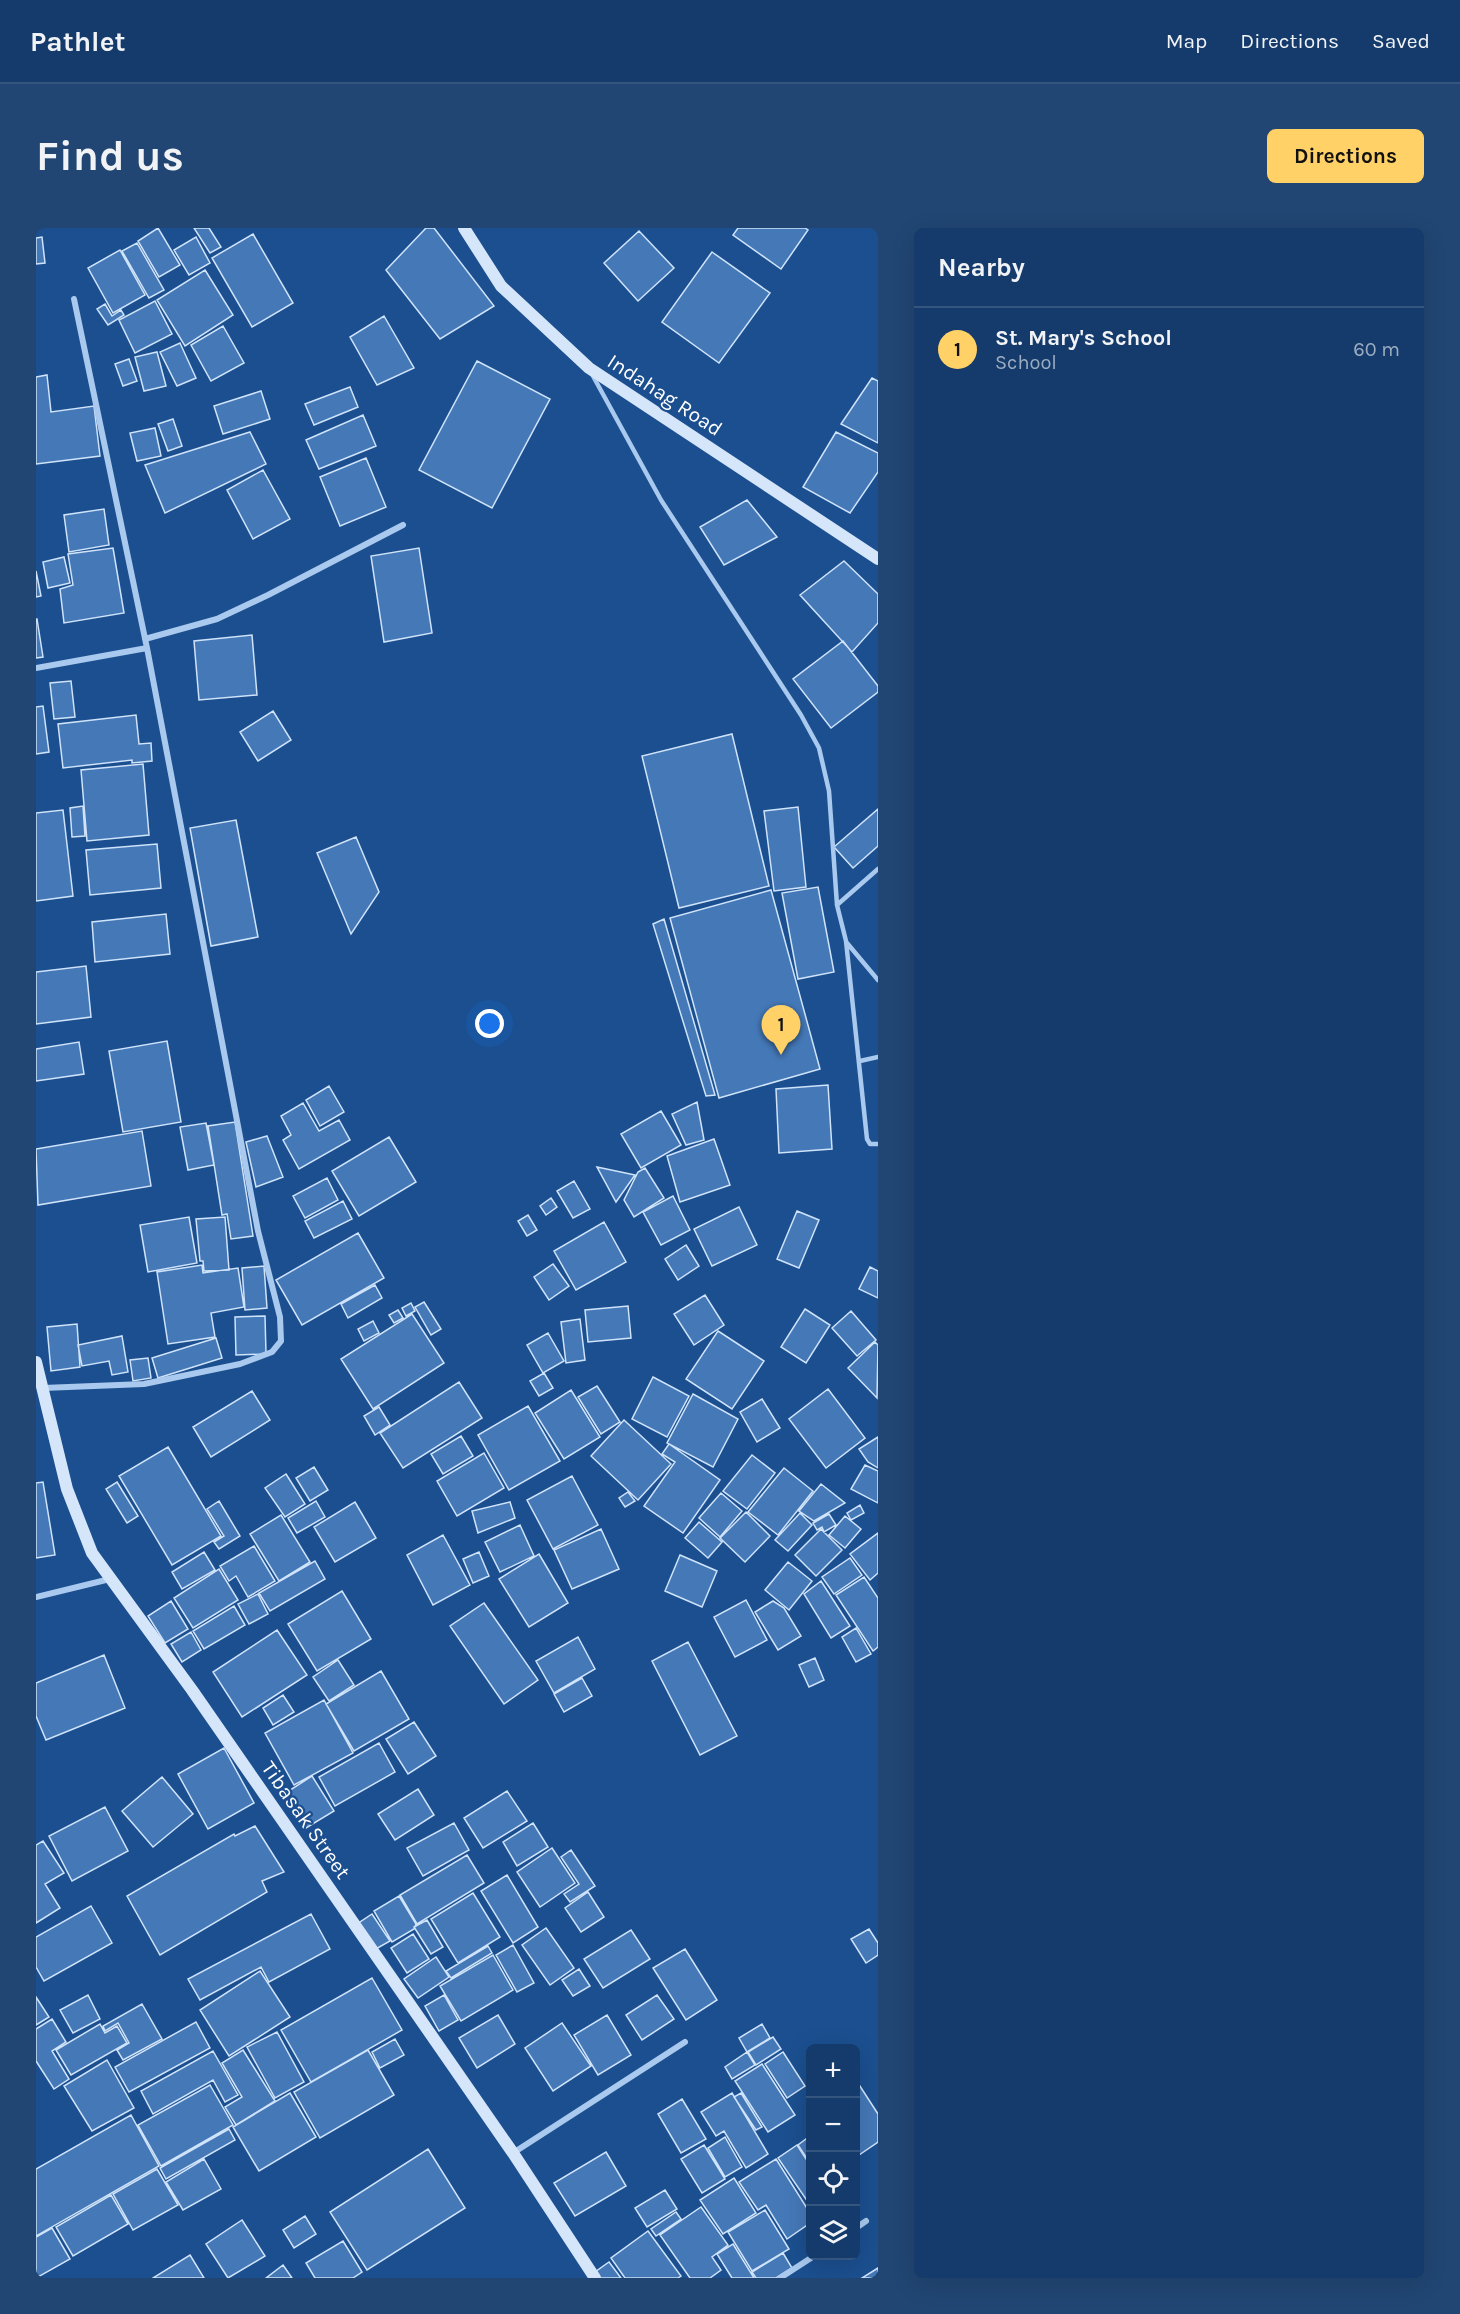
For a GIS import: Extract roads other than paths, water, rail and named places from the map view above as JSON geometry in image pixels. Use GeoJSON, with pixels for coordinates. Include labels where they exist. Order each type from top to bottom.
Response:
{"type":"FeatureCollection","features":[{"type":"Feature","properties":{"kind":"street","name":"Indahag Road"},"geometry":{"type":"LineString","coordinates":[[464,228],[501,286],[589,368],[878,559]]}},
{"type":"Feature","properties":{"kind":"street"},"geometry":{"type":"LineString","coordinates":[[43,1388],[144,1384],[240,1364],[272,1352],[279,1346],[282,1336],[277,1305],[258,1231],[147,648],[74,299]]}},
{"type":"Feature","properties":{"kind":"street"},"geometry":{"type":"LineString","coordinates":[[145,639],[227,614],[403,525]]}},
{"type":"Feature","properties":{"kind":"street"},"geometry":{"type":"LineString","coordinates":[[36,668],[147,648]]}},
{"type":"Feature","properties":{"kind":"street","name":"Tibasak Street"},"geometry":{"type":"LineString","coordinates":[[36,1362],[66,1489],[92,1553],[192,1690],[513,2153],[595,2278]]}},
{"type":"Feature","properties":{"kind":"street"},"geometry":{"type":"LineString","coordinates":[[36,1597],[111,1579]]}},
{"type":"Feature","properties":{"kind":"street"},"geometry":{"type":"LineString","coordinates":[[513,2153],[686,2042]]}},
{"type":"Feature","properties":{"kind":"street"},"geometry":{"type":"LineString","coordinates":[[860,2225],[866,2221]]}},
{"type":"Feature","properties":{"kind":"street"},"geometry":{"type":"LineString","coordinates":[[780,2278],[808,2260]]}},
{"type":"Feature","properties":{"kind":"lane"},"geometry":{"type":"LineString","coordinates":[[589,368],[661,500],[801,715],[819,748],[829,791],[837,905],[846,941],[867,1139],[870,1144],[878,1144]]}},
{"type":"Feature","properties":{"kind":"lane"},"geometry":{"type":"LineString","coordinates":[[837,905],[878,869]]}},
{"type":"Feature","properties":{"kind":"lane"},"geometry":{"type":"LineString","coordinates":[[846,941],[878,980]]}},
{"type":"Feature","properties":{"kind":"lane"},"geometry":{"type":"LineString","coordinates":[[860,1060],[878,1057]]}},
{"type":"Feature","properties":{"kind":"place","name":"St. Mary's School"},"geometry":{"type":"Point","coordinates":[781,1055]}}]}
